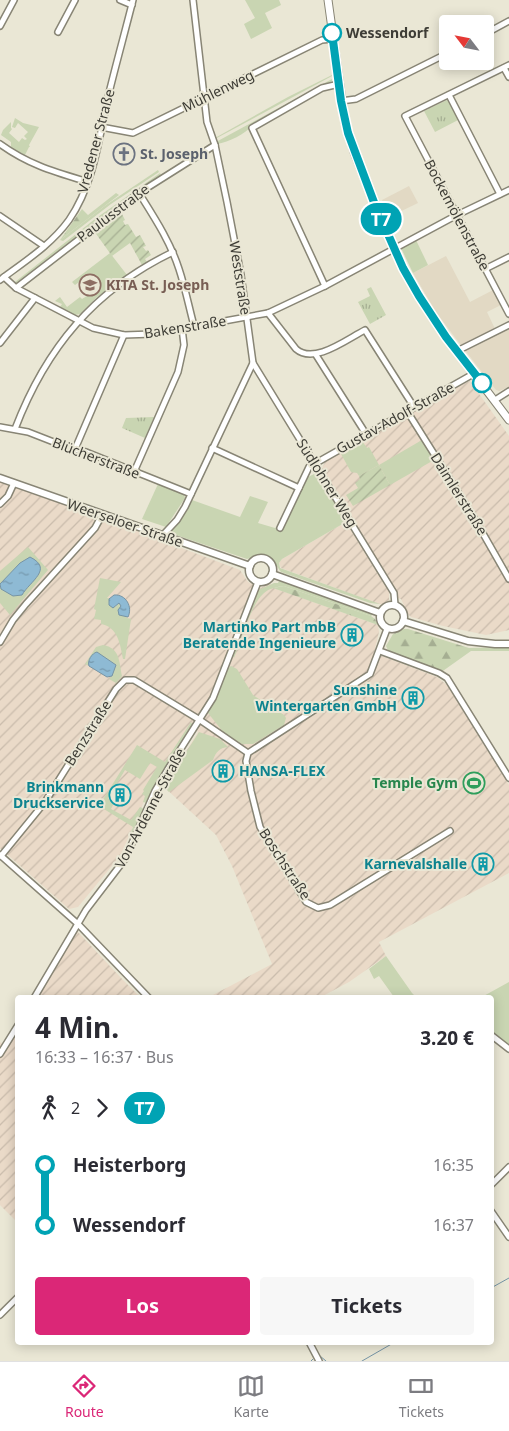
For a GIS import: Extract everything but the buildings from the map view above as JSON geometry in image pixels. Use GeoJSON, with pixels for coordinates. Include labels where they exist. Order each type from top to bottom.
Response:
{"type":"FeatureCollection","features":[{"type":"Feature","properties":{"kind":"main road"},"geometry":{"type":"LineString","coordinates":[[328,0],[341,101],[346,125],[354,152],[394,248],[419,296],[457,351],[509,420]]}},
{"type":"Feature","properties":{"kind":"street"},"geometry":{"type":"LineString","coordinates":[[0,26],[14,0]]}},
{"type":"Feature","properties":{"kind":"street"},"geometry":{"type":"LineString","coordinates":[[58,32],[75,0]]}},
{"type":"Feature","properties":{"kind":"street"},"geometry":{"type":"LineString","coordinates":[[120,0],[132,3]]}},
{"type":"Feature","properties":{"kind":"street","name":"Weststraße"},"geometry":{"type":"LineString","coordinates":[[193,0],[207,122],[215,145],[231,220],[253,363]]}},
{"type":"Feature","properties":{"kind":"street","name":"Vredener Straße"},"geometry":{"type":"LineString","coordinates":[[2,279],[54,237],[69,220],[82,198],[88,182],[132,3]]}},
{"type":"Feature","properties":{"kind":"street"},"geometry":{"type":"LineString","coordinates":[[494,30],[509,22]]}},
{"type":"Feature","properties":{"kind":"street","name":"Mühlenweg"},"geometry":{"type":"LineString","coordinates":[[101,127],[134,133],[322,40],[333,39]]}},
{"type":"Feature","properties":{"kind":"street"},"geometry":{"type":"LineString","coordinates":[[341,101],[356,99],[439,58]]}},
{"type":"Feature","properties":{"kind":"street"},"geometry":{"type":"LineString","coordinates":[[500,194],[448,95],[507,66],[509,77]]}},
{"type":"Feature","properties":{"kind":"street"},"geometry":{"type":"LineString","coordinates":[[325,286],[252,128],[322,88],[339,84]]}},
{"type":"Feature","properties":{"kind":"street","name":"Bockemölenstraße"},"geometry":{"type":"LineString","coordinates":[[448,95],[405,116],[509,314]]}},
{"type":"Feature","properties":{"kind":"street"},"geometry":{"type":"LineString","coordinates":[[0,144],[19,157],[41,168],[88,182]]}},
{"type":"Feature","properties":{"kind":"street","name":"Paulusstraße"},"geometry":{"type":"LineString","coordinates":[[16,288],[138,193],[215,145]]}},
{"type":"Feature","properties":{"kind":"street","name":"Bakenstraße"},"geometry":{"type":"LineString","coordinates":[[2,279],[93,328],[124,335],[153,334],[268,313],[325,286],[457,215],[509,190]]}},
{"type":"Feature","properties":{"kind":"street"},"geometry":{"type":"LineString","coordinates":[[138,193],[153,214],[173,252],[180,269],[194,326]]}},
{"type":"Feature","properties":{"kind":"street"},"geometry":{"type":"LineString","coordinates":[[0,216],[44,246]]}},
{"type":"Feature","properties":{"kind":"street"},"geometry":{"type":"LineString","coordinates":[[15,429],[39,377],[57,348],[78,321],[97,300],[122,281],[154,261],[173,252]]}},
{"type":"Feature","properties":{"kind":"street"},"geometry":{"type":"LineString","coordinates":[[485,269],[509,257]]}},
{"type":"Feature","properties":{"kind":"street"},"geometry":{"type":"LineString","coordinates":[[0,343],[35,298]]}},
{"type":"Feature","properties":{"kind":"street"},"geometry":{"type":"LineString","coordinates":[[268,313],[300,353],[306,355],[316,354],[364,330],[414,407]]}},
{"type":"Feature","properties":{"kind":"street"},"geometry":{"type":"LineString","coordinates":[[457,351],[509,325]]}},
{"type":"Feature","properties":{"kind":"street"},"geometry":{"type":"LineString","coordinates":[[134,472],[178,372],[184,345],[182,328]]}},
{"type":"Feature","properties":{"kind":"street"},"geometry":{"type":"LineString","coordinates":[[75,449],[124,335]]}},
{"type":"Feature","properties":{"kind":"street"},"geometry":{"type":"LineString","coordinates":[[316,354],[366,434]]}},
{"type":"Feature","properties":{"kind":"street"},"geometry":{"type":"LineString","coordinates":[[162,536],[177,520],[191,494],[253,363]]}},
{"type":"Feature","properties":{"kind":"street","name":"Südlohner Weg"},"geometry":{"type":"LineString","coordinates":[[253,363],[394,593],[395,605]]}},
{"type":"Feature","properties":{"kind":"street","name":"Gustav-Adolf-Straße"},"geometry":{"type":"LineString","coordinates":[[315,464],[474,373]]}},
{"type":"Feature","properties":{"kind":"street"},"geometry":{"type":"LineString","coordinates":[[495,400],[509,391]]}},
{"type":"Feature","properties":{"kind":"street","name":"Daimlerstraße"},"geometry":{"type":"LineString","coordinates":[[407,411],[473,516],[509,579]]}},
{"type":"Feature","properties":{"kind":"street","name":"Blücherstraße"},"geometry":{"type":"LineString","coordinates":[[0,428],[28,432],[86,452],[191,494]]}},
{"type":"Feature","properties":{"kind":"street"},"geometry":{"type":"LineString","coordinates":[[212,448],[299,488]]}},
{"type":"Feature","properties":{"kind":"street"},"geometry":{"type":"LineString","coordinates":[[280,528],[309,467],[315,464]]}},
{"type":"Feature","properties":{"kind":"street","name":"Weerseloer Straße"},"geometry":{"type":"LineString","coordinates":[[0,478],[250,566]]}},
{"type":"Feature","properties":{"kind":"street"},"geometry":{"type":"LineString","coordinates":[[0,504],[8,496],[14,483]]}},
{"type":"Feature","properties":{"kind":"street"},"geometry":{"type":"LineString","coordinates":[[0,642],[22,608],[95,528],[102,515]]}},
{"type":"Feature","properties":{"kind":"street"},"geometry":{"type":"LineString","coordinates":[[264,559],[272,566],[272,574],[268,579],[258,582],[250,574],[250,566],[254,560],[264,559]]}},
{"type":"Feature","properties":{"kind":"street"},"geometry":{"type":"LineString","coordinates":[[272,574],[380,613]]}},
{"type":"Feature","properties":{"kind":"street","name":"Von-Ardenne-Straße"},"geometry":{"type":"LineString","coordinates":[[36,995],[78,924],[125,858],[155,791],[213,698],[258,582]]}},
{"type":"Feature","properties":{"kind":"street"},"geometry":{"type":"LineString","coordinates":[[200,720],[248,753],[370,674],[380,651],[385,631],[399,627],[404,621],[402,610],[395,605],[386,606],[380,613],[381,622],[388,629]]}},
{"type":"Feature","properties":{"kind":"street"},"geometry":{"type":"LineString","coordinates":[[404,621],[468,641],[509,644]]}},
{"type":"Feature","properties":{"kind":"street"},"geometry":{"type":"LineString","coordinates":[[380,651],[439,673],[447,678],[509,778]]}},
{"type":"Feature","properties":{"kind":"street","name":"Benzstraße"},"geometry":{"type":"LineString","coordinates":[[1,856],[45,802],[116,689],[123,681],[128,679],[140,683],[200,720]]}},
{"type":"Feature","properties":{"kind":"street","name":"Boschstraße"},"geometry":{"type":"LineString","coordinates":[[248,753],[246,762],[260,827],[306,902],[318,908],[330,905],[450,831]]}},
{"type":"Feature","properties":{"kind":"street"},"geometry":{"type":"LineString","coordinates":[[1,856],[78,924],[146,995]]}},
{"type":"Feature","properties":{"kind":"street"},"geometry":{"type":"LineString","coordinates":[[0,1054],[15,1030]]}},
{"type":"Feature","properties":{"kind":"street"},"geometry":{"type":"LineString","coordinates":[[494,1037],[509,1049]]}},
{"type":"Feature","properties":{"kind":"street"},"geometry":{"type":"LineString","coordinates":[[494,1182],[509,1167]]}},
{"type":"Feature","properties":{"kind":"street"},"geometry":{"type":"LineString","coordinates":[[494,1215],[509,1237]]}},
{"type":"Feature","properties":{"kind":"street"},"geometry":{"type":"LineString","coordinates":[[0,1315],[15,1299]]}},
{"type":"Feature","properties":{"kind":"street"},"geometry":{"type":"LineString","coordinates":[[311,1345],[319,1361]]}},
{"type":"Feature","properties":{"kind":"shaded area"},"geometry":{"type":"Polygon","coordinates":[[[409,186],[418,203],[389,217],[382,200],[409,186]]]}},
{"type":"Feature","properties":{"kind":"shaded area"},"geometry":{"type":"Polygon","coordinates":[[[446,256],[470,302],[493,290],[501,305],[487,312],[496,331],[463,348],[436,312],[413,273],[446,256]]]}},
{"type":"Feature","properties":{"kind":"shaded area"},"geometry":{"type":"Polygon","coordinates":[[[509,326],[509,387],[499,391],[496,390],[464,349],[509,326]]]}},
{"type":"Feature","properties":{"kind":"shaded area"},"geometry":{"type":"Polygon","coordinates":[[[470,381],[509,436],[509,630],[486,635],[443,626],[411,617],[408,614],[401,599],[398,598],[396,591],[322,468],[325,462],[453,388],[470,381]]]}},
{"type":"Feature","properties":{"kind":"shaded area"},"geometry":{"type":"Polygon","coordinates":[[[0,480],[240,570],[248,582],[260,588],[270,584],[274,588],[378,625],[379,632],[374,653],[437,677],[447,685],[509,785],[509,873],[379,942],[386,956],[349,982],[325,995],[213,995],[272,964],[232,866],[216,835],[164,787],[198,732],[191,723],[146,797],[122,852],[78,907],[69,909],[0,848],[0,480]]]}},
{"type":"Feature","properties":{"kind":"shaded area"},"geometry":{"type":"Polygon","coordinates":[[[346,522],[389,592],[389,600],[383,604],[281,568],[279,563],[282,559],[346,522]]]}},
{"type":"Feature","properties":{"kind":"shaded area"},"geometry":{"type":"Polygon","coordinates":[[[77,931],[138,995],[38,995],[77,931]]]}},
{"type":"Feature","properties":{"kind":"shaded area"},"geometry":{"type":"Polygon","coordinates":[[[15,1034],[15,1220],[0,1205],[0,1042],[7,1048],[15,1034]]]}},
{"type":"Feature","properties":{"kind":"green space"},"geometry":{"type":"Polygon","coordinates":[[[245,0],[279,0],[281,5],[265,13],[272,28],[251,39],[244,24],[255,18],[245,0]]]}},
{"type":"Feature","properties":{"kind":"green space"},"geometry":{"type":"Polygon","coordinates":[[[332,76],[215,139],[288,97],[332,76]]]}},
{"type":"Feature","properties":{"kind":"green space"},"geometry":{"type":"Polygon","coordinates":[[[332,79],[332,81],[253,125],[241,134],[217,144],[216,142],[332,79]]]}},
{"type":"Feature","properties":{"kind":"green space"},"geometry":{"type":"Polygon","coordinates":[[[449,99],[460,119],[435,132],[424,111],[449,99]]]}},
{"type":"Feature","properties":{"kind":"green space"},"geometry":{"type":"Polygon","coordinates":[[[15,118],[23,123],[39,127],[25,155],[11,148],[11,142],[1,135],[11,122],[12,129],[9,133],[19,142],[22,138],[27,139],[24,136],[28,132],[18,123],[15,128],[12,127],[15,118]]]}},
{"type":"Feature","properties":{"kind":"green space"},"geometry":{"type":"Polygon","coordinates":[[[158,170],[159,172],[111,204],[63,241],[60,240],[106,205],[158,170]]]}},
{"type":"Feature","properties":{"kind":"green space"},"geometry":{"type":"Polygon","coordinates":[[[160,173],[161,175],[15,282],[95,219],[160,173]]]}},
{"type":"Feature","properties":{"kind":"green space"},"geometry":{"type":"Polygon","coordinates":[[[116,193],[119,195],[60,240],[82,209],[88,215],[116,193]]]}},
{"type":"Feature","properties":{"kind":"green space"},"geometry":{"type":"Polygon","coordinates":[[[116,213],[118,216],[122,214],[125,225],[128,224],[136,237],[140,235],[146,246],[143,247],[151,255],[145,259],[147,262],[142,265],[130,243],[112,256],[94,231],[116,213]]]}},
{"type":"Feature","properties":{"kind":"green space"},"geometry":{"type":"Polygon","coordinates":[[[416,240],[428,265],[413,273],[401,248],[416,240]]]}},
{"type":"Feature","properties":{"kind":"green space","name":"KITA St. Joseph"},"geometry":{"type":"Polygon","coordinates":[[[110,253],[127,275],[97,297],[80,314],[75,315],[60,307],[62,304],[55,301],[60,297],[67,307],[80,297],[82,299],[90,294],[89,291],[96,286],[87,276],[75,285],[72,282],[110,253]]]}},
{"type":"Feature","properties":{"kind":"green space"},"geometry":{"type":"Polygon","coordinates":[[[371,287],[386,315],[370,324],[358,302],[370,296],[367,289],[371,287]]]}},
{"type":"Feature","properties":{"kind":"green space"},"geometry":{"type":"Polygon","coordinates":[[[154,417],[145,438],[122,428],[126,418],[154,417]]]}},
{"type":"Feature","properties":{"kind":"green space"},"geometry":{"type":"Polygon","coordinates":[[[422,440],[434,460],[390,485],[379,465],[422,440]]]}},
{"type":"Feature","properties":{"kind":"green space"},"geometry":{"type":"Polygon","coordinates":[[[362,441],[367,448],[369,447],[379,465],[359,476],[357,473],[351,472],[341,454],[362,441]]]}},
{"type":"Feature","properties":{"kind":"green space"},"geometry":{"type":"Polygon","coordinates":[[[379,465],[390,485],[353,506],[346,495],[358,488],[355,483],[360,479],[359,476],[379,465]]]}},
{"type":"Feature","properties":{"kind":"green space"},"geometry":{"type":"Polygon","coordinates":[[[314,474],[318,476],[346,522],[282,559],[279,563],[280,568],[380,604],[370,603],[281,572],[274,561],[268,556],[247,559],[170,533],[171,529],[187,511],[192,500],[240,517],[250,496],[268,502],[258,523],[275,528],[279,526],[306,478],[314,474]]]}},
{"type":"Feature","properties":{"kind":"green space"},"geometry":{"type":"Polygon","coordinates":[[[158,484],[184,494],[185,498],[166,527],[142,519],[158,484]]]}},
{"type":"Feature","properties":{"kind":"green space"},"geometry":{"type":"Polygon","coordinates":[[[28,547],[48,570],[10,615],[0,603],[0,571],[28,547]]]}},
{"type":"Feature","properties":{"kind":"green space"},"geometry":{"type":"Polygon","coordinates":[[[100,578],[121,582],[107,598],[110,598],[115,607],[119,603],[127,618],[131,619],[125,659],[123,659],[115,632],[101,624],[101,620],[94,619],[100,578]]]}},
{"type":"Feature","properties":{"kind":"green space"},"geometry":{"type":"Polygon","coordinates":[[[279,581],[373,614],[371,616],[284,586],[273,588],[263,594],[254,606],[234,658],[232,654],[258,590],[279,581]]]}},
{"type":"Feature","properties":{"kind":"green space"},"geometry":{"type":"Polygon","coordinates":[[[284,586],[371,616],[378,625],[273,588],[284,586]]]}},
{"type":"Feature","properties":{"kind":"green space"},"geometry":{"type":"Polygon","coordinates":[[[404,629],[469,648],[509,647],[509,651],[471,651],[440,673],[389,652],[386,646],[393,634],[404,629]]]}},
{"type":"Feature","properties":{"kind":"green space"},"geometry":{"type":"Polygon","coordinates":[[[103,645],[113,649],[118,656],[122,676],[116,683],[109,679],[116,665],[97,652],[90,658],[89,666],[85,664],[96,647],[103,645]]]}},
{"type":"Feature","properties":{"kind":"green space"},"geometry":{"type":"Polygon","coordinates":[[[231,666],[237,669],[253,695],[286,718],[284,725],[253,744],[242,744],[224,733],[208,713],[225,671],[231,666]]]}},
{"type":"Feature","properties":{"kind":"green space"},"geometry":{"type":"Polygon","coordinates":[[[191,722],[193,726],[160,776],[147,803],[143,802],[145,796],[142,794],[143,790],[157,767],[150,763],[140,779],[125,770],[108,798],[114,803],[111,809],[131,820],[140,807],[144,809],[135,832],[131,832],[133,827],[99,806],[137,745],[165,762],[191,722]]]}},
{"type":"Feature","properties":{"kind":"green space"},"geometry":{"type":"Polygon","coordinates":[[[199,732],[220,739],[228,747],[220,749],[213,760],[169,792],[164,787],[199,732]]]}},
{"type":"Feature","properties":{"kind":"green space"},"geometry":{"type":"Polygon","coordinates":[[[386,956],[414,995],[393,995],[379,976],[374,979],[369,969],[386,956]]]}},
{"type":"Feature","properties":{"kind":"green space"},"geometry":{"type":"Polygon","coordinates":[[[509,982],[509,1047],[494,1034],[494,995],[485,995],[509,982]]]}},
{"type":"Feature","properties":{"kind":"water"},"geometry":{"type":"Polygon","coordinates":[[[30,557],[40,566],[40,571],[22,595],[13,596],[1,589],[0,584],[20,563],[30,557]]]}},
{"type":"Feature","properties":{"kind":"water"},"geometry":{"type":"Polygon","coordinates":[[[114,595],[125,599],[129,605],[128,617],[119,615],[118,610],[121,606],[119,603],[113,608],[109,605],[109,599],[114,595]]]}},
{"type":"Feature","properties":{"kind":"water"},"geometry":{"type":"Polygon","coordinates":[[[97,652],[116,665],[112,676],[107,677],[89,666],[90,658],[97,652]]]}},
{"type":"Feature","properties":{"kind":"waterway"},"geometry":{"type":"LineString","coordinates":[[494,1286],[509,1278]]}},
{"type":"Feature","properties":{"kind":"waterway"},"geometry":{"type":"LineString","coordinates":[[362,1361],[390,1345]]}},
{"type":"Feature","properties":{"kind":"waterway"},"geometry":{"type":"LineString","coordinates":[[320,1356],[326,1361]]}},
{"type":"Feature","properties":{"kind":"bus line","name":"T7"},"geometry":{"type":"LineString","coordinates":[[332,33],[345,122],[354,152],[375,205],[403,268],[419,296],[446,337],[482,383]]}},
{"type":"Feature","properties":{"kind":"place","name":"Wessendorf"},"geometry":{"type":"Point","coordinates":[332,33]}},
{"type":"Feature","properties":{"kind":"place","name":"St. Joseph"},"geometry":{"type":"Point","coordinates":[124,154]}},
{"type":"Feature","properties":{"kind":"place","name":"KITA St. Joseph"},"geometry":{"type":"Point","coordinates":[90,285]}},
{"type":"Feature","properties":{"kind":"place","name":"Martinko Part mbB Beratende Ingenieure"},"geometry":{"type":"Point","coordinates":[352,635]}},
{"type":"Feature","properties":{"kind":"place","name":"Sunshine Wintergarten GmbH"},"geometry":{"type":"Point","coordinates":[413,698]}},
{"type":"Feature","properties":{"kind":"place","name":"HANSA-FLEX"},"geometry":{"type":"Point","coordinates":[223,771]}},
{"type":"Feature","properties":{"kind":"place","name":"Temple Gym"},"geometry":{"type":"Point","coordinates":[474,783]}},
{"type":"Feature","properties":{"kind":"place","name":"Brinkmann Druckservice"},"geometry":{"type":"Point","coordinates":[120,795]}},
{"type":"Feature","properties":{"kind":"place","name":"Karnevalshalle"},"geometry":{"type":"Point","coordinates":[483,864]}}]}
